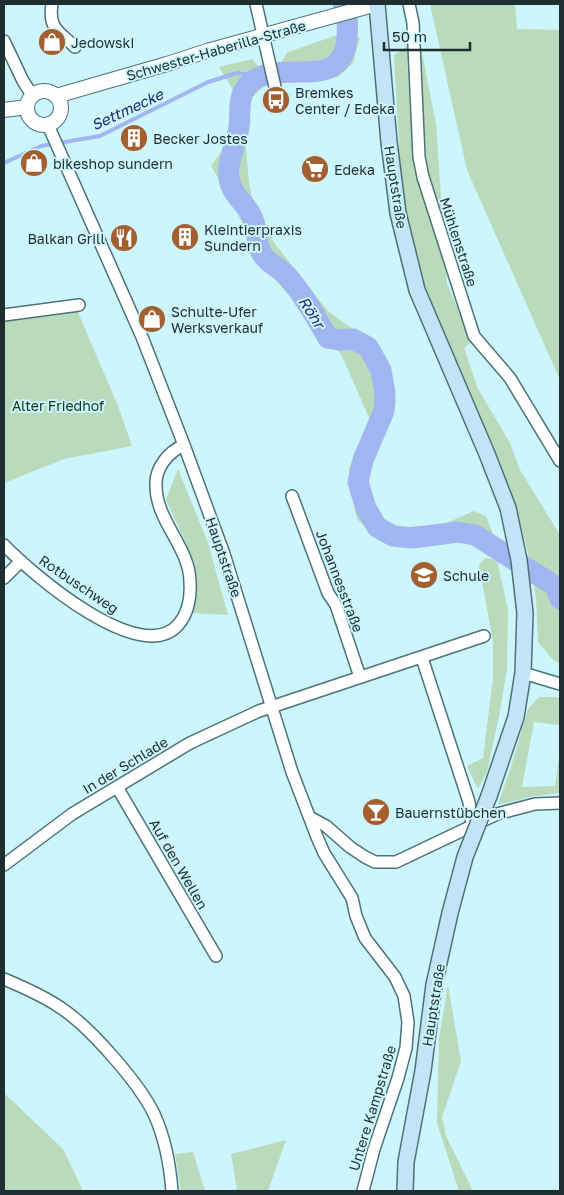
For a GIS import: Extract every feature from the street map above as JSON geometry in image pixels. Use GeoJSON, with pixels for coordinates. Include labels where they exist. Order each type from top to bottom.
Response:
{"type":"FeatureCollection","features":[{"type":"Feature","properties":{"kind":"main road","name":"Hauptstraße"},"geometry":{"type":"LineString","coordinates":[[377,4],[389,142],[398,213],[412,271],[418,290],[488,454],[505,499],[519,560],[525,612],[523,673],[516,717],[489,796],[465,857],[434,984],[423,1071],[406,1162],[405,1191]]}},
{"type":"Feature","properties":{"kind":"street"},"geometry":{"type":"LineString","coordinates":[[52,4],[50,16],[53,24],[75,47]]}},
{"type":"Feature","properties":{"kind":"street"},"geometry":{"type":"LineString","coordinates":[[256,4],[276,100]]}},
{"type":"Feature","properties":{"kind":"street","name":"Schwester-Haberilla-Straße"},"geometry":{"type":"LineString","coordinates":[[56,96],[207,51],[377,4]]}},
{"type":"Feature","properties":{"kind":"street","name":"Mühlenstraße"},"geometry":{"type":"LineString","coordinates":[[409,4],[413,23],[420,157],[423,177],[474,336],[510,378],[560,461]]}},
{"type":"Feature","properties":{"kind":"street"},"geometry":{"type":"LineString","coordinates":[[4,41],[24,81],[30,101],[29,117],[50,129],[61,112],[61,106],[56,96],[45,91],[39,92],[30,101],[4,110]]}},
{"type":"Feature","properties":{"kind":"street","name":"Hauptstraße"},"geometry":{"type":"LineString","coordinates":[[50,129],[142,337],[184,445],[224,554],[292,772],[311,818]]}},
{"type":"Feature","properties":{"kind":"street"},"geometry":{"type":"LineString","coordinates":[[4,315],[79,305]]}},
{"type":"Feature","properties":{"kind":"street","name":"Rotbuschweg"},"geometry":{"type":"LineString","coordinates":[[4,545],[36,575],[72,601],[108,623],[142,635],[158,636],[170,631],[180,623],[186,611],[189,599],[190,576],[188,565],[160,507],[156,495],[156,482],[165,458],[173,450],[184,445]]}},
{"type":"Feature","properties":{"kind":"street","name":"Johannesstraße"},"geometry":{"type":"LineString","coordinates":[[292,496],[328,593],[336,605],[360,677]]}},
{"type":"Feature","properties":{"kind":"street"},"geometry":{"type":"LineString","coordinates":[[4,578],[21,561]]}},
{"type":"Feature","properties":{"kind":"street"},"geometry":{"type":"LineString","coordinates":[[272,707],[484,636]]}},
{"type":"Feature","properties":{"kind":"street"},"geometry":{"type":"LineString","coordinates":[[422,658],[469,802],[472,825]]}},
{"type":"Feature","properties":{"kind":"street"},"geometry":{"type":"LineString","coordinates":[[523,673],[560,684]]}},
{"type":"Feature","properties":{"kind":"street","name":"In der Schlade"},"geometry":{"type":"LineString","coordinates":[[4,865],[72,814],[117,787],[190,744],[259,711],[272,707]]}},
{"type":"Feature","properties":{"kind":"street","name":"Auf den Wellen"},"geometry":{"type":"LineString","coordinates":[[117,787],[216,956]]}},
{"type":"Feature","properties":{"kind":"street"},"geometry":{"type":"LineString","coordinates":[[311,818],[326,826],[350,847],[365,857],[375,862],[386,863],[396,862],[497,814],[535,804],[560,803]]}},
{"type":"Feature","properties":{"kind":"street","name":"Untere Kampstraße"},"geometry":{"type":"LineString","coordinates":[[311,818],[324,853],[352,898],[356,916],[365,938],[395,976],[401,987],[406,1004],[408,1022],[406,1048],[363,1191]]}},
{"type":"Feature","properties":{"kind":"street"},"geometry":{"type":"LineString","coordinates":[[4,979],[44,998],[68,1013],[124,1070],[150,1106],[159,1125],[167,1154],[172,1191]]}},
{"type":"Feature","properties":{"kind":"green space"},"geometry":{"type":"Polygon","coordinates":[[[430,4],[515,4],[517,29],[560,30],[560,380],[467,170],[430,4]]]}},
{"type":"Feature","properties":{"kind":"green space"},"geometry":{"type":"Polygon","coordinates":[[[340,34],[353,34],[360,38],[353,63],[338,77],[283,83],[279,65],[288,52],[340,34]]]}},
{"type":"Feature","properties":{"kind":"green space"},"geometry":{"type":"Polygon","coordinates":[[[419,38],[436,124],[447,284],[472,342],[464,348],[478,389],[510,443],[520,470],[560,535],[560,664],[553,660],[538,642],[536,599],[530,561],[515,504],[495,450],[448,345],[418,267],[407,219],[401,180],[394,55],[419,38]]]}},
{"type":"Feature","properties":{"kind":"green space"},"geometry":{"type":"Polygon","coordinates":[[[252,59],[258,66],[263,87],[249,101],[243,116],[249,183],[253,202],[275,244],[328,311],[378,348],[393,380],[396,404],[368,470],[366,493],[375,515],[395,528],[444,524],[474,511],[486,516],[493,534],[492,541],[473,531],[458,528],[397,544],[374,536],[357,519],[350,488],[349,468],[371,422],[341,354],[264,267],[229,196],[211,166],[234,133],[236,116],[236,95],[219,67],[252,59]]]}},
{"type":"Feature","properties":{"kind":"green space","name":"Alter Friedhof"},"geometry":{"type":"Polygon","coordinates":[[[76,308],[118,406],[132,446],[64,459],[4,483],[4,319],[76,308]]]}},
{"type":"Feature","properties":{"kind":"green space"},"geometry":{"type":"Polygon","coordinates":[[[178,469],[208,543],[228,615],[191,613],[195,587],[187,545],[166,500],[178,469]]]}},
{"type":"Feature","properties":{"kind":"green space"},"geometry":{"type":"Polygon","coordinates":[[[485,558],[497,560],[508,610],[507,669],[487,772],[478,789],[467,766],[483,758],[493,678],[493,642],[479,565],[485,558]]]}},
{"type":"Feature","properties":{"kind":"green space"},"geometry":{"type":"Polygon","coordinates":[[[539,697],[556,697],[560,699],[560,725],[534,722],[522,787],[555,786],[560,750],[560,793],[529,797],[498,805],[528,709],[539,697]]]}},
{"type":"Feature","properties":{"kind":"green space"},"geometry":{"type":"Polygon","coordinates":[[[448,985],[461,1061],[442,1117],[446,1136],[473,1191],[459,1191],[437,1123],[439,1039],[448,985]]]}},
{"type":"Feature","properties":{"kind":"green space"},"geometry":{"type":"Polygon","coordinates":[[[4,1093],[63,1149],[83,1191],[4,1191],[4,1093]]]}},
{"type":"Feature","properties":{"kind":"green space"},"geometry":{"type":"Polygon","coordinates":[[[286,1140],[268,1191],[227,1191],[237,1189],[231,1154],[286,1140]]]}},
{"type":"Feature","properties":{"kind":"green space"},"geometry":{"type":"Polygon","coordinates":[[[193,1152],[205,1191],[181,1191],[175,1154],[193,1152]]]}},
{"type":"Feature","properties":{"kind":"waterway","name":"Röhr"},"geometry":{"type":"LineString","coordinates":[[343,4],[347,20],[347,37],[343,55],[334,66],[321,71],[274,73],[259,77],[247,86],[240,103],[239,127],[230,160],[229,175],[232,188],[251,215],[259,248],[263,256],[286,275],[294,285],[310,307],[328,338],[353,339],[368,347],[381,370],[385,393],[384,411],[363,460],[358,482],[366,508],[377,527],[393,536],[412,538],[458,532],[475,535],[555,586],[560,599]]}},
{"type":"Feature","properties":{"kind":"waterway","name":"Settmecke"},"geometry":{"type":"LineString","coordinates":[[4,163],[41,146],[100,136],[208,82],[237,73],[257,76]]}},
{"type":"Feature","properties":{"kind":"place","name":"Jedowski"},"geometry":{"type":"Point","coordinates":[52,42]}},
{"type":"Feature","properties":{"kind":"place","name":"Bremkes Center / Edeka"},"geometry":{"type":"Point","coordinates":[276,100]}},
{"type":"Feature","properties":{"kind":"place","name":"Becker Jostes"},"geometry":{"type":"Point","coordinates":[134,138]}},
{"type":"Feature","properties":{"kind":"place","name":"bikeshop sundern"},"geometry":{"type":"Point","coordinates":[34,163]}},
{"type":"Feature","properties":{"kind":"place","name":"Edeka"},"geometry":{"type":"Point","coordinates":[315,169]}},
{"type":"Feature","properties":{"kind":"place","name":"Kleintierpraxis Sundern"},"geometry":{"type":"Point","coordinates":[185,237]}},
{"type":"Feature","properties":{"kind":"place","name":"Balkan Grill"},"geometry":{"type":"Point","coordinates":[124,238]}},
{"type":"Feature","properties":{"kind":"place","name":"Schulte-Ufer Werksverkauf"},"geometry":{"type":"Point","coordinates":[152,319]}},
{"type":"Feature","properties":{"kind":"place","name":"Schule"},"geometry":{"type":"Point","coordinates":[424,575]}},
{"type":"Feature","properties":{"kind":"place","name":"Bauernstübchen"},"geometry":{"type":"Point","coordinates":[376,812]}}]}
